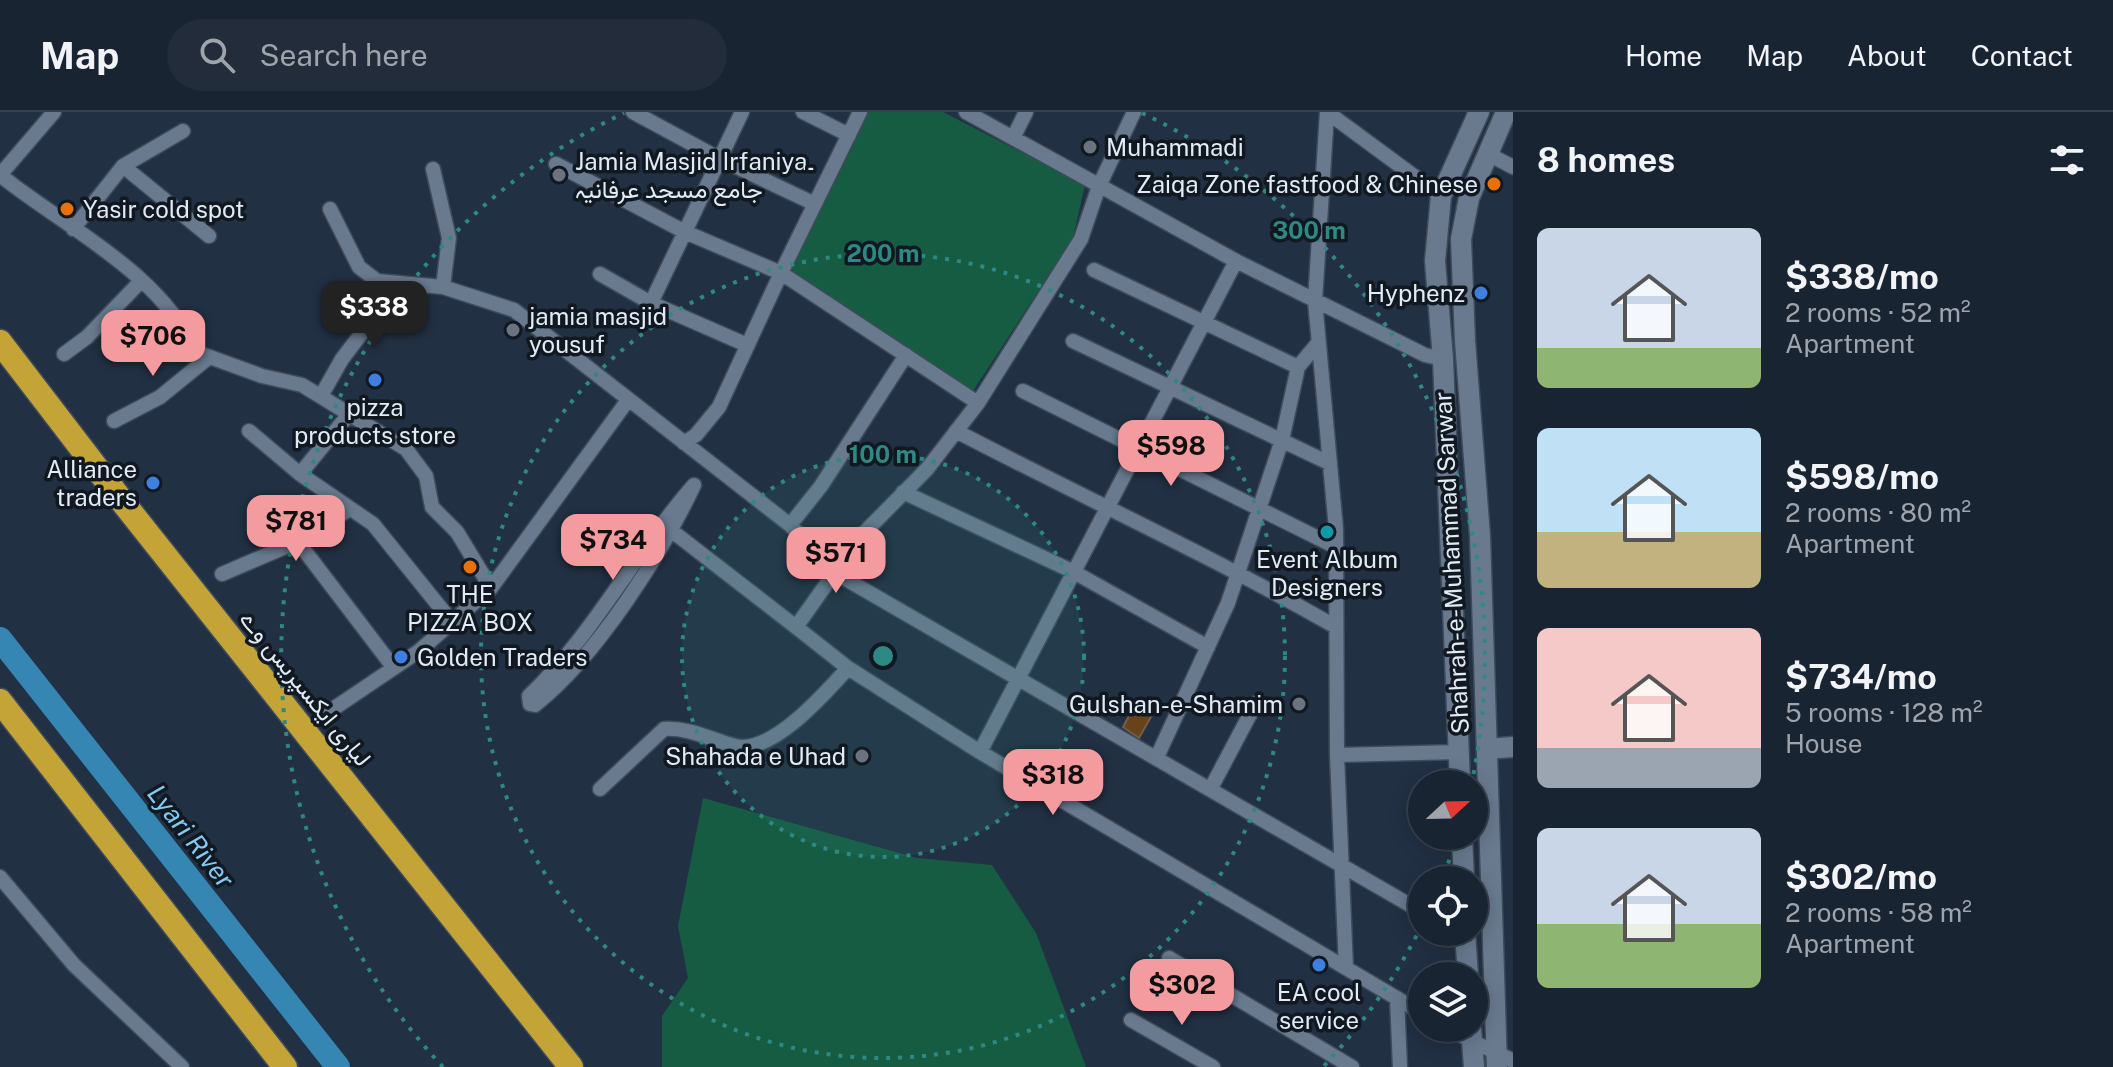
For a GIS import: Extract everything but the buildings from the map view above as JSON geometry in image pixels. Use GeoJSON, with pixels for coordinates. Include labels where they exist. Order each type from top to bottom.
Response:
{"type":"FeatureCollection","features":[{"type":"Feature","properties":{"kind":"highway","name":"لیاری ایکسپریس وے"},"geometry":{"type":"LineString","coordinates":[[0,342],[125,505],[571,1067]]}},
{"type":"Feature","properties":{"kind":"highway"},"geometry":{"type":"LineString","coordinates":[[0,701],[285,1067]]}},
{"type":"Feature","properties":{"kind":"main road"},"geometry":{"type":"LineString","coordinates":[[1460,770],[1443,359],[1435,261],[1441,196],[1479,112]]}},
{"type":"Feature","properties":{"kind":"main road","name":"Shahrah-e-Muhammad Sarwar"},"geometry":{"type":"LineString","coordinates":[[1502,1060],[1480,536],[1465,341],[1461,239],[1469,198],[1506,112]]}},
{"type":"Feature","properties":{"kind":"main road"},"geometry":{"type":"LineString","coordinates":[[1487,749],[1513,747]]}},
{"type":"Feature","properties":{"kind":"main road"},"geometry":{"type":"LineString","coordinates":[[1472,1042],[1474,1067]]}},
{"type":"Feature","properties":{"kind":"street"},"geometry":{"type":"LineString","coordinates":[[54,112],[0,175],[141,281],[184,323],[196,352],[302,385],[406,449],[426,476],[432,507],[457,532],[491,588]]}},
{"type":"Feature","properties":{"kind":"street"},"geometry":{"type":"LineString","coordinates":[[651,303],[742,112]]}},
{"type":"Feature","properties":{"kind":"street"},"geometry":{"type":"LineString","coordinates":[[803,112],[849,135]]}},
{"type":"Feature","properties":{"kind":"street"},"geometry":{"type":"LineString","coordinates":[[684,443],[696,435],[719,407],[860,112]]}},
{"type":"Feature","properties":{"kind":"street"},"geometry":{"type":"LineString","coordinates":[[966,112],[1236,261],[1425,355],[1443,359]]}},
{"type":"Feature","properties":{"kind":"street"},"geometry":{"type":"LineString","coordinates":[[1013,138],[1026,112]]}},
{"type":"Feature","properties":{"kind":"street"},"geometry":{"type":"LineString","coordinates":[[796,627],[837,574],[859,538],[903,492],[978,403],[1081,239],[1099,186],[1134,112]]}},
{"type":"Feature","properties":{"kind":"street"},"geometry":{"type":"LineString","coordinates":[[1327,112],[1441,196]]}},
{"type":"Feature","properties":{"kind":"street"},"geometry":{"type":"LineString","coordinates":[[1327,112],[1315,301],[1336,547],[1337,755],[1346,968]]}},
{"type":"Feature","properties":{"kind":"street"},"geometry":{"type":"LineString","coordinates":[[643,114],[720,159],[815,204]]}},
{"type":"Feature","properties":{"kind":"street"},"geometry":{"type":"LineString","coordinates":[[73,229],[123,166],[183,131]]}},
{"type":"Feature","properties":{"kind":"street"},"geometry":{"type":"LineString","coordinates":[[1486,153],[1513,167]]}},
{"type":"Feature","properties":{"kind":"street"},"geometry":{"type":"LineString","coordinates":[[556,164],[685,232],[781,273],[978,403]]}},
{"type":"Feature","properties":{"kind":"street"},"geometry":{"type":"LineString","coordinates":[[123,166],[209,236]]}},
{"type":"Feature","properties":{"kind":"street"},"geometry":{"type":"LineString","coordinates":[[433,169],[449,238],[443,287]]}},
{"type":"Feature","properties":{"kind":"street"},"geometry":{"type":"LineString","coordinates":[[330,209],[359,267],[377,281],[443,287],[514,310],[790,525],[837,574],[1408,904]]}},
{"type":"Feature","properties":{"kind":"street"},"geometry":{"type":"LineString","coordinates":[[980,752],[1016,677],[1236,261]]}},
{"type":"Feature","properties":{"kind":"street"},"geometry":{"type":"LineString","coordinates":[[1094,270],[1202,325],[1298,367]]}},
{"type":"Feature","properties":{"kind":"street"},"geometry":{"type":"LineString","coordinates":[[600,274],[651,303],[747,345]]}},
{"type":"Feature","properties":{"kind":"street"},"geometry":{"type":"LineString","coordinates":[[64,354],[87,337],[141,281]]}},
{"type":"Feature","properties":{"kind":"street"},"geometry":{"type":"LineString","coordinates":[[321,396],[342,359],[400,283]]}},
{"type":"Feature","properties":{"kind":"street"},"geometry":{"type":"LineString","coordinates":[[1073,341],[1329,463]]}},
{"type":"Feature","properties":{"kind":"street"},"geometry":{"type":"LineString","coordinates":[[1157,757],[1208,647],[1260,512],[1282,440],[1298,367],[1318,343]]}},
{"type":"Feature","properties":{"kind":"street"},"geometry":{"type":"LineString","coordinates":[[790,525],[821,486],[906,355]]}},
{"type":"Feature","properties":{"kind":"street"},"geometry":{"type":"LineString","coordinates":[[114,421],[160,397],[208,358]]}},
{"type":"Feature","properties":{"kind":"street"},"geometry":{"type":"LineString","coordinates":[[1023,391],[1260,512],[1336,547]]}},
{"type":"Feature","properties":{"kind":"street"},"geometry":{"type":"LineString","coordinates":[[330,711],[394,668],[491,588],[628,400]]}},
{"type":"Feature","properties":{"kind":"street"},"geometry":{"type":"LineString","coordinates":[[300,474],[350,413]]}},
{"type":"Feature","properties":{"kind":"street"},"geometry":{"type":"LineString","coordinates":[[249,431],[348,510],[373,524],[452,622]]}},
{"type":"Feature","properties":{"kind":"street"},"geometry":{"type":"LineString","coordinates":[[956,431],[1105,509],[1238,571],[1336,627]]}},
{"type":"Feature","properties":{"kind":"street"},"geometry":{"type":"LineString","coordinates":[[694,485],[672,531],[576,667],[535,705],[530,704],[529,696],[565,662],[662,522],[694,485]]}},
{"type":"Feature","properties":{"kind":"street"},"geometry":{"type":"LineString","coordinates":[[903,492],[1072,571],[1208,647]]}},
{"type":"Feature","properties":{"kind":"street"},"geometry":{"type":"LineString","coordinates":[[222,574],[298,542],[348,510]]}},
{"type":"Feature","properties":{"kind":"street"},"geometry":{"type":"LineString","coordinates":[[672,531],[848,668],[980,752],[1408,1005]]}},
{"type":"Feature","properties":{"kind":"street"},"geometry":{"type":"LineString","coordinates":[[298,542],[394,668]]}},
{"type":"Feature","properties":{"kind":"street"},"geometry":{"type":"LineString","coordinates":[[600,789],[664,729],[677,728],[740,747],[757,744],[805,715],[848,668]]}},
{"type":"Feature","properties":{"kind":"street"},"geometry":{"type":"LineString","coordinates":[[1211,788],[1256,703]]}},
{"type":"Feature","properties":{"kind":"street"},"geometry":{"type":"LineString","coordinates":[[1337,755],[1459,752]]}},
{"type":"Feature","properties":{"kind":"street"},"geometry":{"type":"LineString","coordinates":[[0,877],[74,965],[175,1065]]}},
{"type":"Feature","properties":{"kind":"street"},"geometry":{"type":"LineString","coordinates":[[1169,958],[1352,1067]]}},
{"type":"Feature","properties":{"kind":"street"},"geometry":{"type":"LineString","coordinates":[[1397,998],[1400,1067]]}},
{"type":"Feature","properties":{"kind":"street"},"geometry":{"type":"LineString","coordinates":[[1131,1020],[1213,1067]]}},
{"type":"Feature","properties":{"kind":"street"},"geometry":{"type":"LineString","coordinates":[[1479,1042],[1502,1060]]}},
{"type":"Feature","properties":{"kind":"green space"},"geometry":{"type":"Polygon","coordinates":[[[868,112],[943,112],[1085,185],[1073,238],[973,391],[785,269],[868,112]]]}},
{"type":"Feature","properties":{"kind":"green space"},"geometry":{"type":"Polygon","coordinates":[[[703,798],[917,858],[992,865],[1036,933],[1086,1067],[662,1067],[662,1016],[688,978],[678,926],[703,798]]]}},
{"type":"Feature","properties":{"kind":"waterway","name":"Lyari River"},"geometry":{"type":"LineString","coordinates":[[0,639],[338,1067]]}},
{"type":"Feature","properties":{"kind":"place","name":"Muhammadi"},"geometry":{"type":"Point","coordinates":[1090,147]}},
{"type":"Feature","properties":{"kind":"place","name":"Jamia Masjid Irfaniya۔ جامع مسجد عرفانیہ"},"geometry":{"type":"Point","coordinates":[559,175]}},
{"type":"Feature","properties":{"kind":"place","name":"Zaiqa Zone fastfood & Chinese"},"geometry":{"type":"Point","coordinates":[1494,184]}},
{"type":"Feature","properties":{"kind":"place","name":"Yasir cold spot"},"geometry":{"type":"Point","coordinates":[67,209]}},
{"type":"Feature","properties":{"kind":"place","name":"Hyphenz"},"geometry":{"type":"Point","coordinates":[1481,293]}},
{"type":"Feature","properties":{"kind":"place","name":"jamia masjid yousuf"},"geometry":{"type":"Point","coordinates":[513,330]}},
{"type":"Feature","properties":{"kind":"place","name":"pizza products store"},"geometry":{"type":"Point","coordinates":[375,380]}},
{"type":"Feature","properties":{"kind":"place","name":"Alliance traders"},"geometry":{"type":"Point","coordinates":[153,483]}},
{"type":"Feature","properties":{"kind":"place","name":"Event Album Designers"},"geometry":{"type":"Point","coordinates":[1327,532]}},
{"type":"Feature","properties":{"kind":"place","name":"THE PIZZA BOX"},"geometry":{"type":"Point","coordinates":[470,567]}},
{"type":"Feature","properties":{"kind":"place","name":"Golden Traders"},"geometry":{"type":"Point","coordinates":[401,657]}},
{"type":"Feature","properties":{"kind":"place","name":"Gulshan-e-Shamim"},"geometry":{"type":"Point","coordinates":[1299,704]}},
{"type":"Feature","properties":{"kind":"place","name":"Shahada e Uhad"},"geometry":{"type":"Point","coordinates":[862,756]}},
{"type":"Feature","properties":{"kind":"place","name":"EA cool service"},"geometry":{"type":"Point","coordinates":[1319,965]}}]}
